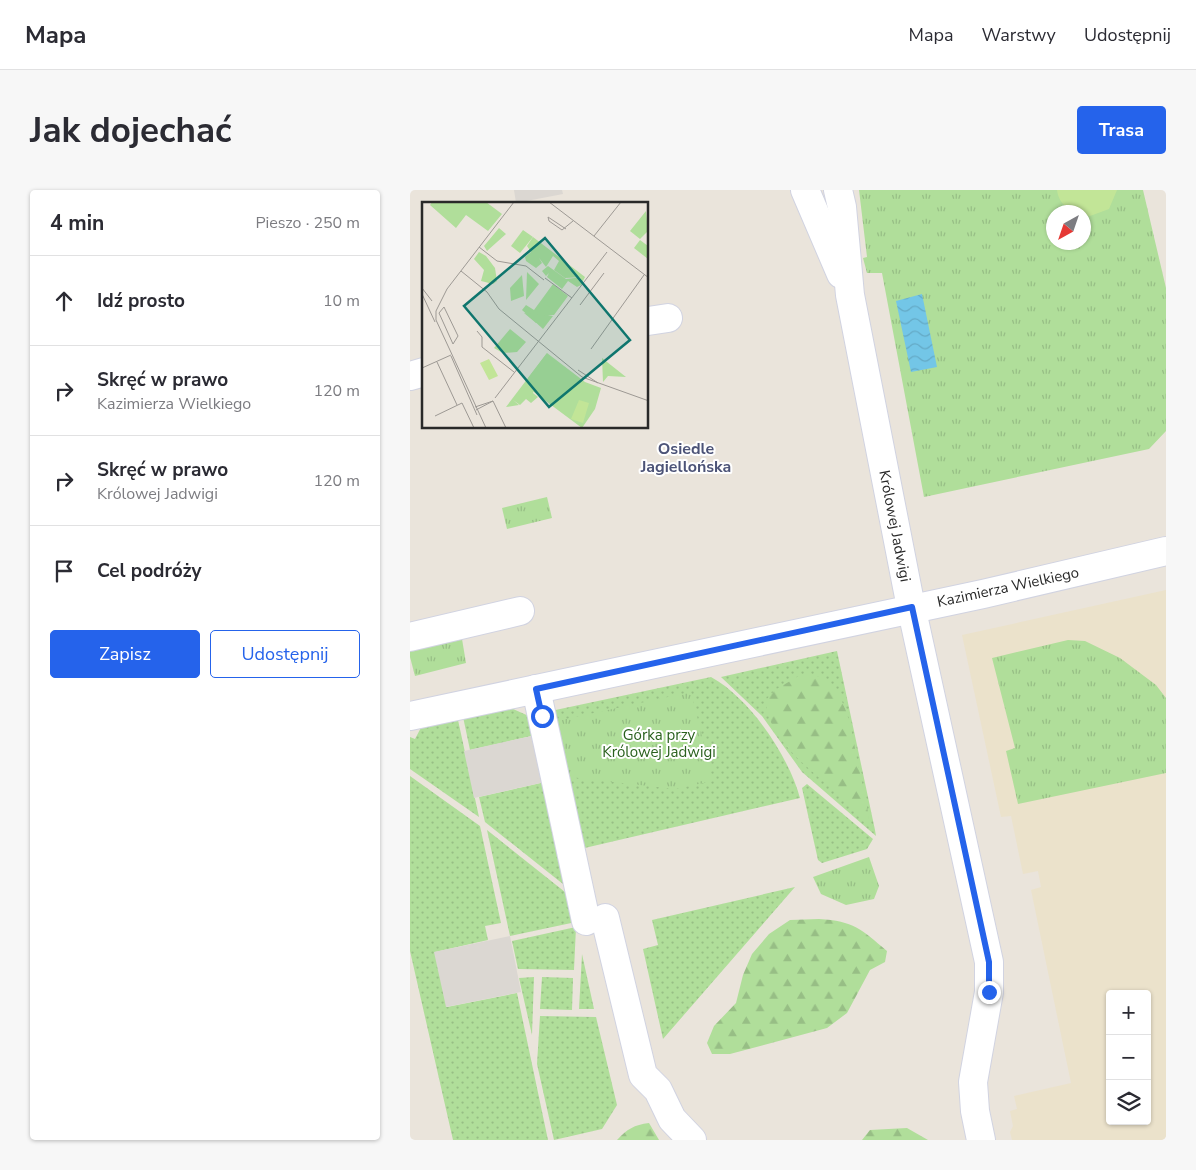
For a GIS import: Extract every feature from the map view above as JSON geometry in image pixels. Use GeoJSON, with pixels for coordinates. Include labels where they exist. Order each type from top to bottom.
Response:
{"type":"FeatureCollection","features":[{"type":"Feature","properties":{"kind":"street","name":"Królowej Jadwigi"},"geometry":{"type":"LineString","coordinates":[[805,190],[850,295]]}},
{"type":"Feature","properties":{"kind":"street","name":"Królowej Jadwigi"},"geometry":{"type":"LineString","coordinates":[[838,190],[842,207],[850,295],[912,607],[989,962],[989,992],[972,1082],[966,1093],[981,1140]]}},
{"type":"Feature","properties":{"kind":"street","name":"Kazimierza Wielkiego"},"geometry":{"type":"LineString","coordinates":[[410,716],[912,607],[983,594],[1166,551]]}},
{"type":"Feature","properties":{"kind":"street"},"geometry":{"type":"LineString","coordinates":[[410,637],[520,611]]}},
{"type":"Feature","properties":{"kind":"street"},"geometry":{"type":"LineString","coordinates":[[536,689],[596,920],[643,1075],[658,1090],[672,1119],[692,1140]]}},
{"type":"Feature","properties":{"kind":"shaded area"},"geometry":{"type":"Polygon","coordinates":[[[514,190],[562,190],[563,194],[521,202],[516,202],[514,190]]]}},
{"type":"Feature","properties":{"kind":"shaded area"},"geometry":{"type":"Polygon","coordinates":[[[1166,590],[1166,1140],[1012,1140],[1010,1132],[1013,1126],[1010,1111],[1017,1109],[1014,1096],[1071,1083],[1031,890],[1041,887],[1038,871],[1023,874],[1011,816],[1001,817],[962,635],[1166,590]]]}},
{"type":"Feature","properties":{"kind":"shaded area"},"geometry":{"type":"Polygon","coordinates":[[[536,735],[545,782],[474,798],[464,751],[536,735]]]}},
{"type":"Feature","properties":{"kind":"shaded area"},"geometry":{"type":"Polygon","coordinates":[[[510,936],[521,992],[446,1007],[434,952],[510,936]]]}},
{"type":"Feature","properties":{"kind":"green space"},"geometry":{"type":"Polygon","coordinates":[[[859,190],[1143,190],[1166,288],[1166,431],[1149,449],[924,497],[882,273],[867,273],[863,258],[867,257],[859,190]]]}},
{"type":"Feature","properties":{"kind":"green space"},"geometry":{"type":"Polygon","coordinates":[[[1057,190],[1117,190],[1109,209],[1091,216],[1091,205],[1064,205],[1057,190]]]}},
{"type":"Feature","properties":{"kind":"green space"},"geometry":{"type":"Polygon","coordinates":[[[547,497],[552,518],[507,529],[502,508],[547,497]]]}},
{"type":"Feature","properties":{"kind":"green space"},"geometry":{"type":"Polygon","coordinates":[[[461,633],[466,663],[415,676],[410,657],[410,642],[461,633]]]}},
{"type":"Feature","properties":{"kind":"green space"},"geometry":{"type":"Polygon","coordinates":[[[1068,640],[1085,641],[1120,658],[1156,685],[1166,698],[1166,773],[1018,804],[1006,751],[1015,748],[992,658],[1068,640]]]}},
{"type":"Feature","properties":{"kind":"green space"},"geometry":{"type":"Polygon","coordinates":[[[837,651],[876,836],[802,772],[762,716],[721,677],[837,651]]]}},
{"type":"Feature","properties":{"kind":"green space"},"geometry":{"type":"Polygon","coordinates":[[[802,674],[817,676],[828,683],[837,693],[844,706],[853,736],[867,804],[869,818],[867,825],[845,799],[795,756],[784,743],[768,715],[766,700],[775,690],[802,674]]]}},
{"type":"Feature","properties":{"kind":"green space"},"geometry":{"type":"Polygon","coordinates":[[[711,677],[740,699],[766,730],[787,765],[800,798],[576,850],[546,712],[711,677]]]}},
{"type":"Feature","properties":{"kind":"green space","name":"Górka przy Królowej Jadwigi"},"geometry":{"type":"Polygon","coordinates":[[[691,692],[713,781],[675,789],[570,777],[557,721],[691,692]]]}},
{"type":"Feature","properties":{"kind":"green space"},"geometry":{"type":"Polygon","coordinates":[[[502,704],[531,717],[536,735],[470,750],[462,712],[502,704]]]}},
{"type":"Feature","properties":{"kind":"green space"},"geometry":{"type":"Polygon","coordinates":[[[446,716],[458,720],[479,817],[410,769],[410,737],[415,739],[425,720],[446,716]]]}},
{"type":"Feature","properties":{"kind":"green space"},"geometry":{"type":"Polygon","coordinates":[[[410,776],[480,826],[501,923],[485,926],[488,940],[435,952],[447,1007],[517,993],[548,1140],[453,1140],[410,951],[410,776]]]}},
{"type":"Feature","properties":{"kind":"green space"},"geometry":{"type":"Polygon","coordinates":[[[545,782],[568,888],[485,822],[479,797],[545,782]]]}},
{"type":"Feature","properties":{"kind":"green space"},"geometry":{"type":"Polygon","coordinates":[[[807,784],[873,839],[867,849],[822,863],[818,860],[802,788],[807,784]]]}},
{"type":"Feature","properties":{"kind":"green space"},"geometry":{"type":"Polygon","coordinates":[[[487,830],[570,896],[576,922],[510,936],[487,830]]]}},
{"type":"Feature","properties":{"kind":"green space"},"geometry":{"type":"Polygon","coordinates":[[[869,857],[879,886],[874,899],[846,905],[821,894],[813,877],[869,857]]]}},
{"type":"Feature","properties":{"kind":"green space"},"geometry":{"type":"Polygon","coordinates":[[[795,887],[663,1039],[643,949],[658,945],[652,920],[795,887]]]}},
{"type":"Feature","properties":{"kind":"green space"},"geometry":{"type":"Polygon","coordinates":[[[819,919],[849,924],[863,932],[887,951],[885,962],[870,970],[847,1013],[827,1028],[730,1054],[712,1054],[707,1043],[714,1026],[736,1003],[743,975],[752,954],[769,934],[790,920],[819,919]]]}},
{"type":"Feature","properties":{"kind":"green space"},"geometry":{"type":"Polygon","coordinates":[[[576,927],[574,970],[518,969],[512,941],[576,927]]]}},
{"type":"Feature","properties":{"kind":"green space"},"geometry":{"type":"Polygon","coordinates":[[[582,954],[594,1009],[579,1009],[582,954]]]}},
{"type":"Feature","properties":{"kind":"green space"},"geometry":{"type":"Polygon","coordinates":[[[534,977],[532,1035],[519,978],[534,977]]]}},
{"type":"Feature","properties":{"kind":"green space"},"geometry":{"type":"Polygon","coordinates":[[[542,977],[573,978],[572,1010],[540,1009],[542,977]]]}},
{"type":"Feature","properties":{"kind":"green space"},"geometry":{"type":"Polygon","coordinates":[[[540,1016],[596,1017],[617,1105],[602,1129],[554,1140],[537,1064],[540,1016]]]}},
{"type":"Feature","properties":{"kind":"green space"},"geometry":{"type":"Polygon","coordinates":[[[649,1123],[659,1140],[617,1140],[631,1128],[649,1123]]]}},
{"type":"Feature","properties":{"kind":"green space"},"geometry":{"type":"Polygon","coordinates":[[[907,1128],[928,1140],[862,1140],[870,1130],[907,1128]]]}},
{"type":"Feature","properties":{"kind":"water"},"geometry":{"type":"Polygon","coordinates":[[[922,294],[937,367],[911,372],[896,301],[922,294]]]}},
{"type":"Feature","properties":{"kind":"district","name":"Osiedle Jagiellońska"},"geometry":{"type":"Point","coordinates":[686,458]}},
{"type":"Feature","properties":{"kind":"route"},"geometry":{"type":"LineString","coordinates":[[542,716],[536,689],[912,607],[989,962],[989,992]]}}]}
